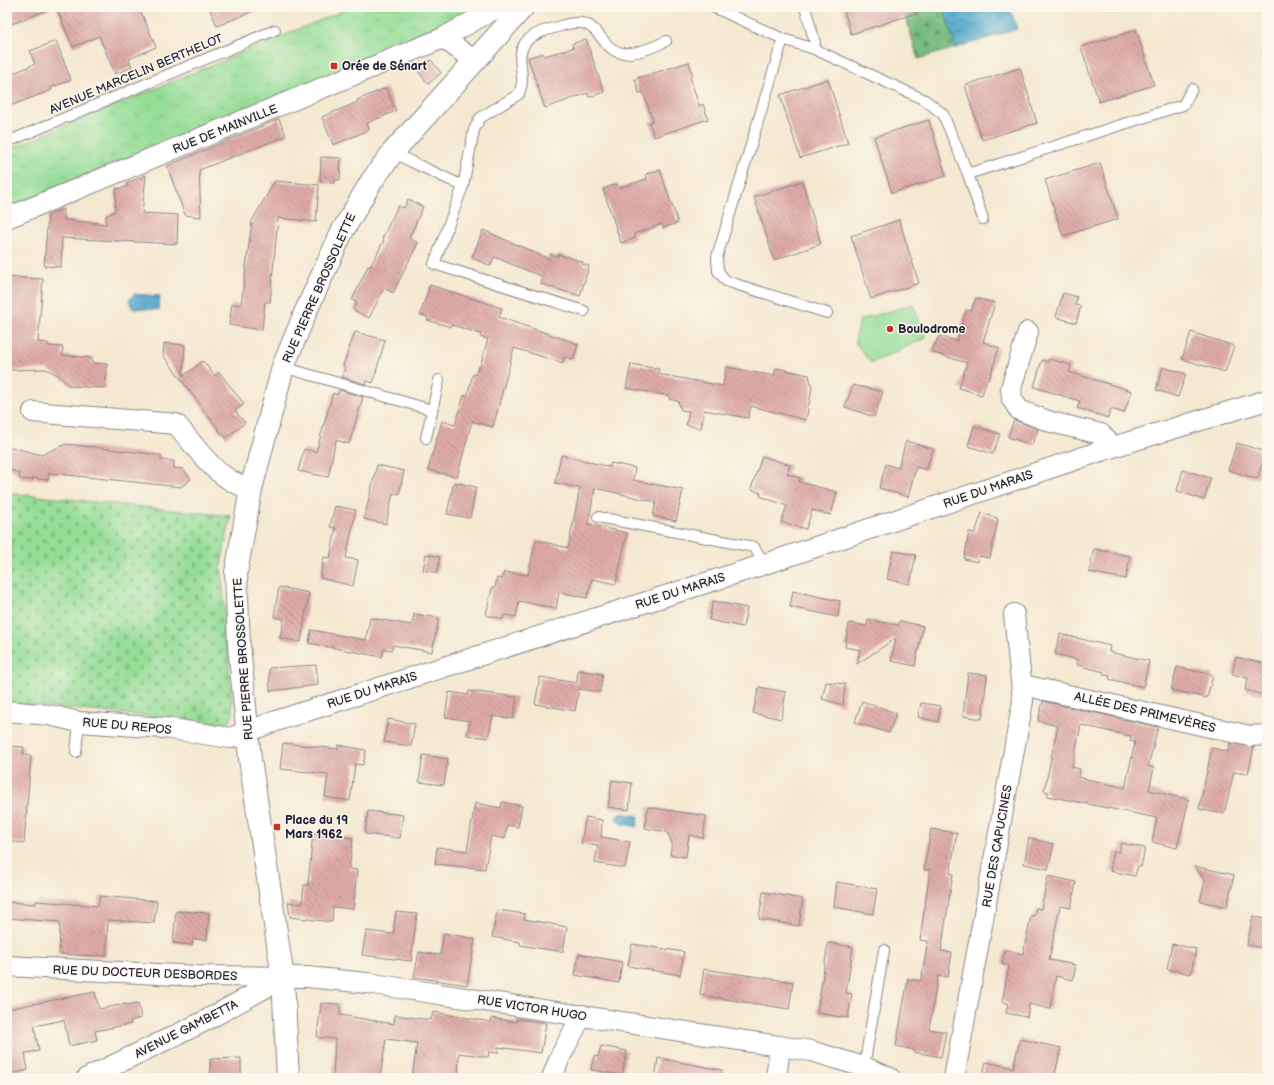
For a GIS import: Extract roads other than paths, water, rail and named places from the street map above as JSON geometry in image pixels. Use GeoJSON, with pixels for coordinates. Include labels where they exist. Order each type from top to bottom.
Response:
{"type":"FeatureCollection","features":[{"type":"Feature","properties":{"kind":"street","name":"RUE DE MAINVILLE"},"geometry":{"type":"LineString","coordinates":[[9,215],[443,38],[498,7]]}},
{"type":"Feature","properties":{"kind":"street","name":"RUE PIERRE BROSSOLETTE"},"geometry":{"type":"LineString","coordinates":[[288,1078],[283,978],[247,733],[246,705],[239,645],[236,573],[251,489],[283,367],[342,232],[371,182],[393,152],[523,7]]}},
{"type":"Feature","properties":{"kind":"street"},"geometry":{"type":"LineString","coordinates":[[443,38],[475,61]]}},
{"type":"Feature","properties":{"kind":"street"},"geometry":{"type":"LineString","coordinates":[[1028,332],[1011,388],[1012,399],[1020,410],[1051,422],[1101,434],[1113,447]]}},
{"type":"Feature","properties":{"kind":"street","name":"RUE DU MARAIS"},"geometry":{"type":"LineString","coordinates":[[247,733],[276,721],[765,564],[1113,447],[1267,400]]}},
{"type":"Feature","properties":{"kind":"street"},"geometry":{"type":"LineString","coordinates":[[33,412],[176,424],[220,476],[238,486],[251,489]]}},
{"type":"Feature","properties":{"kind":"street","name":"RUE DES CAPUCINES"},"geometry":{"type":"LineString","coordinates":[[954,1078],[1023,701],[1023,685],[1014,614]]}},
{"type":"Feature","properties":{"kind":"street","name":"ALLÉE DES PRIMEVÈRES"},"geometry":{"type":"LineString","coordinates":[[1023,685],[1250,736],[1267,735]]}},
{"type":"Feature","properties":{"kind":"street","name":"RUE DU REPOS"},"geometry":{"type":"LineString","coordinates":[[7,711],[49,715],[79,722],[165,728],[230,738],[247,733]]}},
{"type":"Feature","properties":{"kind":"street","name":"RUE DU DOCTEUR DESBORDES"},"geometry":{"type":"LineString","coordinates":[[7,966],[196,976],[283,978]]}},
{"type":"Feature","properties":{"kind":"street","name":"RUE VICTOR HUGO"},"geometry":{"type":"LineString","coordinates":[[283,978],[307,978],[367,983],[811,1051],[864,1067],[890,1078]]}},
{"type":"Feature","properties":{"kind":"street","name":"AVENUE GAMBETTA"},"geometry":{"type":"LineString","coordinates":[[87,1078],[201,1023],[283,978]]}},
{"type":"Feature","properties":{"kind":"street"},"geometry":{"type":"LineString","coordinates":[[552,1078],[560,1057],[582,1015]]}},
{"type":"Feature","properties":{"kind":"street"},"geometry":{"type":"LineString","coordinates":[[776,1078],[780,1047]]}},
{"type":"Feature","properties":{"kind":"lane"},"geometry":{"type":"LineString","coordinates":[[713,7],[783,39],[814,49],[926,100],[943,114],[968,174],[983,219]]}},
{"type":"Feature","properties":{"kind":"lane"},"geometry":{"type":"LineString","coordinates":[[805,7],[815,43],[814,49]]}},
{"type":"Feature","properties":{"kind":"lane"},"geometry":{"type":"LineString","coordinates":[[584,311],[434,264],[463,186],[474,130],[480,118],[519,94],[522,82],[520,56],[524,43],[532,36],[576,22],[586,24],[596,30],[610,48],[622,53],[638,52],[666,41]]}},
{"type":"Feature","properties":{"kind":"lane","name":"AVENUE MARCELIN BERTHELOT"},"geometry":{"type":"LineString","coordinates":[[7,142],[275,30]]}},
{"type":"Feature","properties":{"kind":"lane"},"geometry":{"type":"LineString","coordinates":[[783,39],[717,257],[718,271],[726,281],[827,313]]}},
{"type":"Feature","properties":{"kind":"lane"},"geometry":{"type":"LineString","coordinates":[[968,174],[1183,105],[1192,89]]}},
{"type":"Feature","properties":{"kind":"lane"},"geometry":{"type":"LineString","coordinates":[[393,152],[463,186]]}},
{"type":"Feature","properties":{"kind":"lane"},"geometry":{"type":"LineString","coordinates":[[283,367],[432,410]]}},
{"type":"Feature","properties":{"kind":"lane"},"geometry":{"type":"LineString","coordinates":[[426,438],[440,380]]}},
{"type":"Feature","properties":{"kind":"lane"},"geometry":{"type":"LineString","coordinates":[[598,517],[754,547],[765,564]]}},
{"type":"Feature","properties":{"kind":"lane"},"geometry":{"type":"LineString","coordinates":[[76,752],[79,722]]}},
{"type":"Feature","properties":{"kind":"lane"},"geometry":{"type":"LineString","coordinates":[[864,1067],[884,950]]}},
{"type":"Feature","properties":{"kind":"water"},"geometry":{"type":"Polygon","coordinates":[[[943,7],[1010,7],[1017,29],[956,48],[943,7]]]}},
{"type":"Feature","properties":{"kind":"water"},"geometry":{"type":"Polygon","coordinates":[[[134,294],[160,296],[159,310],[132,308],[129,300],[134,294]]]}},
{"type":"Feature","properties":{"kind":"water"},"geometry":{"type":"Polygon","coordinates":[[[621,813],[639,816],[637,827],[619,823],[619,821],[615,818],[621,813]]]}},
{"type":"Feature","properties":{"kind":"place","name":"Orée de Sénart"},"geometry":{"type":"Point","coordinates":[334,66]}},
{"type":"Feature","properties":{"kind":"place","name":"Boulodrome"},"geometry":{"type":"Point","coordinates":[890,329]}},
{"type":"Feature","properties":{"kind":"place","name":"Place du 19 Mars 1962"},"geometry":{"type":"Point","coordinates":[277,827]}}]}
